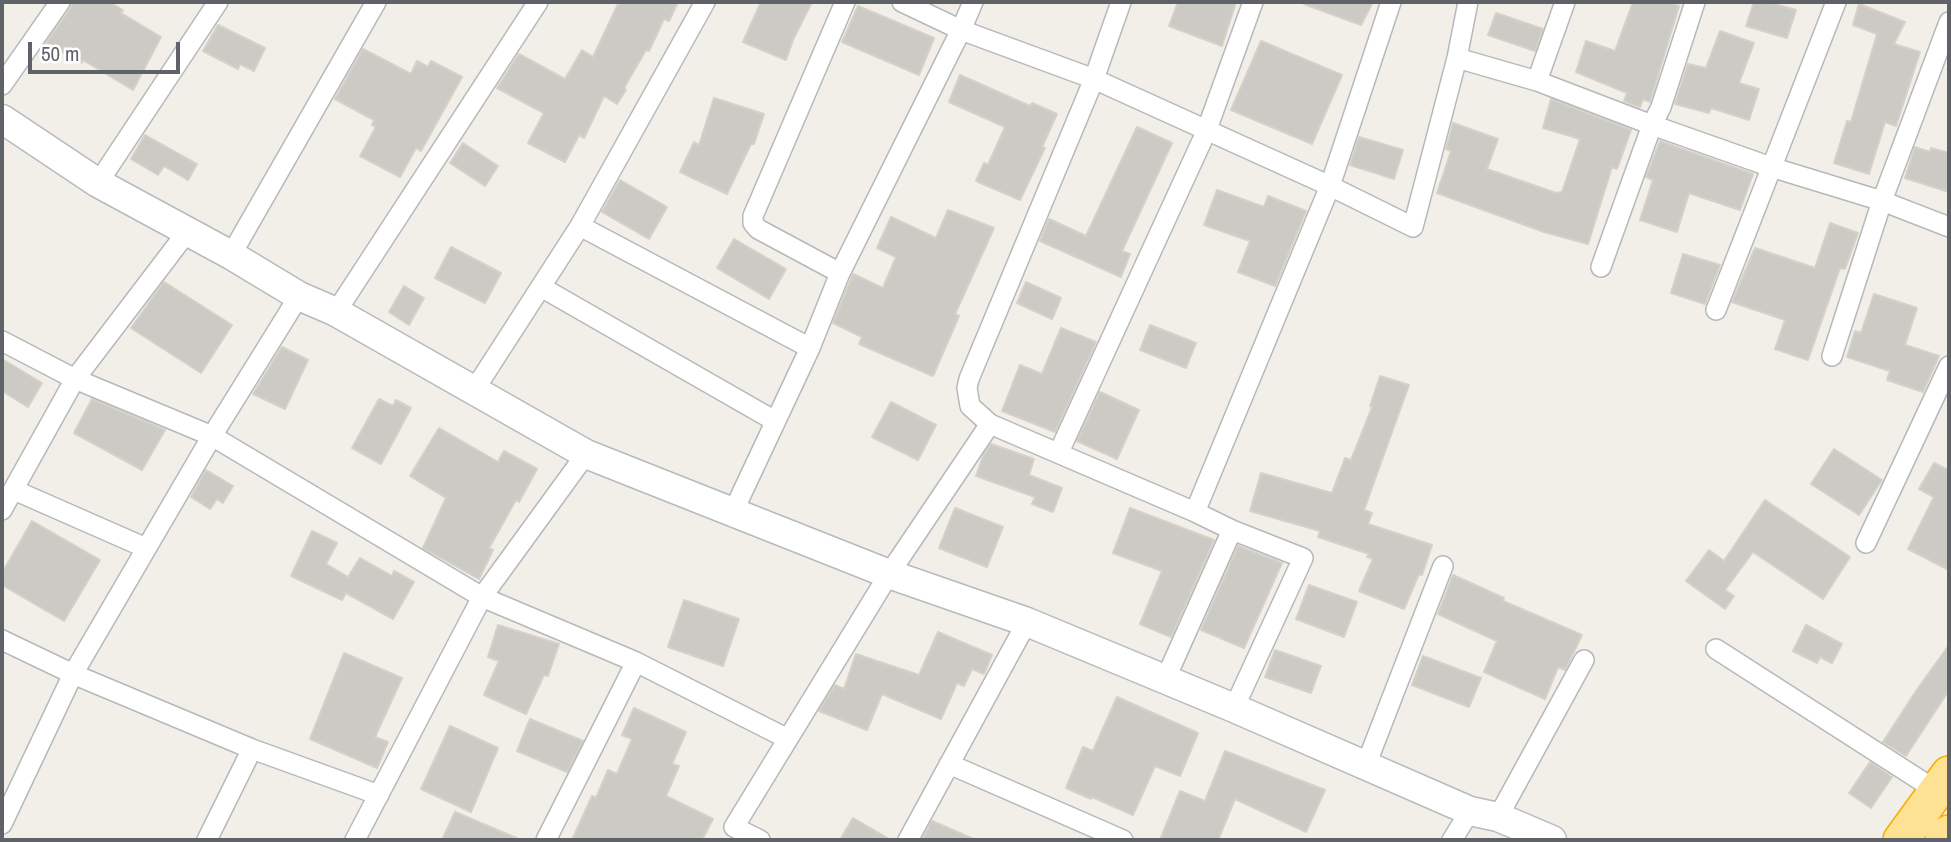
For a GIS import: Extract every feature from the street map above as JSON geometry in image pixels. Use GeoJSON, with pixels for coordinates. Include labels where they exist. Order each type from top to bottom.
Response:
{"type":"FeatureCollection","features":[{"type":"Feature","properties":{"kind":"highway"},"geometry":{"type":"LineString","coordinates":[[1901,840],[1943,782]]}},
{"type":"Feature","properties":{"kind":"highway"},"geometry":{"type":"LineString","coordinates":[[1943,840],[1949,833]]}},
{"type":"Feature","properties":{"kind":"street"},"geometry":{"type":"LineString","coordinates":[[2,85],[60,2]]}},
{"type":"Feature","properties":{"kind":"street"},"geometry":{"type":"LineString","coordinates":[[98,183],[218,2]]}},
{"type":"Feature","properties":{"kind":"street"},"geometry":{"type":"LineString","coordinates":[[231,255],[376,2]]}},
{"type":"Feature","properties":{"kind":"street"},"geometry":{"type":"LineString","coordinates":[[336,312],[538,2]]}},
{"type":"Feature","properties":{"kind":"street"},"geometry":{"type":"LineString","coordinates":[[473,392],[580,226],[705,2]]}},
{"type":"Feature","properties":{"kind":"street"},"geometry":{"type":"LineString","coordinates":[[840,272],[758,229],[753,223],[753,216],[845,2]]}},
{"type":"Feature","properties":{"kind":"street"},"geometry":{"type":"LineString","coordinates":[[902,2],[961,30],[1094,79],[1413,227],[1457,58],[1468,2]]}},
{"type":"Feature","properties":{"kind":"street"},"geometry":{"type":"LineString","coordinates":[[733,512],[810,348],[840,272],[973,2]]}},
{"type":"Feature","properties":{"kind":"street"},"geometry":{"type":"LineString","coordinates":[[1121,2],[1094,79],[967,388],[971,406],[990,424],[1232,530],[1303,558],[1234,708]]}},
{"type":"Feature","properties":{"kind":"street"},"geometry":{"type":"LineString","coordinates":[[1059,452],[1206,132],[1253,2]]}},
{"type":"Feature","properties":{"kind":"street"},"geometry":{"type":"LineString","coordinates":[[1195,512],[1330,187],[1391,2]]}},
{"type":"Feature","properties":{"kind":"street"},"geometry":{"type":"LineString","coordinates":[[1537,82],[1565,2]]}},
{"type":"Feature","properties":{"kind":"street"},"geometry":{"type":"LineString","coordinates":[[1601,267],[1651,125],[1661,107],[1695,2]]}},
{"type":"Feature","properties":{"kind":"street"},"geometry":{"type":"LineString","coordinates":[[1716,310],[1836,2]]}},
{"type":"Feature","properties":{"kind":"street"},"geometry":{"type":"LineString","coordinates":[[1832,356],[1882,201],[1949,22]]}},
{"type":"Feature","properties":{"kind":"street"},"geometry":{"type":"LineString","coordinates":[[1457,58],[1537,82],[1651,125],[1771,167],[1882,201],[1949,227]]}},
{"type":"Feature","properties":{"kind":"street"},"geometry":{"type":"LineString","coordinates":[[2,119],[98,183],[231,255],[299,296],[336,312],[586,454],[890,574],[1027,622],[1471,811],[1498,817],[1552,840]]}},
{"type":"Feature","properties":{"kind":"street"},"geometry":{"type":"LineString","coordinates":[[580,226],[810,348]]}},
{"type":"Feature","properties":{"kind":"street"},"geometry":{"type":"LineString","coordinates":[[2,510],[75,379],[187,232]]}},
{"type":"Feature","properties":{"kind":"street"},"geometry":{"type":"LineString","coordinates":[[541,287],[775,421]]}},
{"type":"Feature","properties":{"kind":"street"},"geometry":{"type":"LineString","coordinates":[[2,824],[72,674],[212,436],[299,296]]}},
{"type":"Feature","properties":{"kind":"street"},"geometry":{"type":"LineString","coordinates":[[2,341],[75,379],[212,436],[482,597],[636,662],[786,738]]}},
{"type":"Feature","properties":{"kind":"street"},"geometry":{"type":"LineString","coordinates":[[1866,543],[1949,366]]}},
{"type":"Feature","properties":{"kind":"street"},"geometry":{"type":"LineString","coordinates":[[760,840],[730,834],[786,738],[890,574],[990,424]]}},
{"type":"Feature","properties":{"kind":"street"},"geometry":{"type":"LineString","coordinates":[[355,840],[482,597],[586,454]]}},
{"type":"Feature","properties":{"kind":"street"},"geometry":{"type":"LineString","coordinates":[[14,490],[146,548]]}},
{"type":"Feature","properties":{"kind":"street"},"geometry":{"type":"LineString","coordinates":[[1166,680],[1232,530]]}},
{"type":"Feature","properties":{"kind":"street"},"geometry":{"type":"LineString","coordinates":[[1366,765],[1443,565]]}},
{"type":"Feature","properties":{"kind":"street"},"geometry":{"type":"LineString","coordinates":[[908,840],[1027,622]]}},
{"type":"Feature","properties":{"kind":"street"},"geometry":{"type":"LineString","coordinates":[[2,639],[72,674],[252,749],[379,795]]}},
{"type":"Feature","properties":{"kind":"street"},"geometry":{"type":"LineString","coordinates":[[1716,649],[1943,782]]}},
{"type":"Feature","properties":{"kind":"street"},"geometry":{"type":"LineString","coordinates":[[1498,817],[1584,660]]}},
{"type":"Feature","properties":{"kind":"street"},"geometry":{"type":"LineString","coordinates":[[546,840],[636,662]]}},
{"type":"Feature","properties":{"kind":"street"},"geometry":{"type":"LineString","coordinates":[[207,840],[252,749]]}},
{"type":"Feature","properties":{"kind":"street"},"geometry":{"type":"LineString","coordinates":[[948,764],[1123,840]]}},
{"type":"Feature","properties":{"kind":"street"},"geometry":{"type":"LineString","coordinates":[[1452,840],[1471,811]]}},
{"type":"Feature","properties":{"kind":"building"},"geometry":{"type":"Polygon","coordinates":[[[72,2],[109,2],[123,10],[121,13],[161,37],[133,90],[83,60],[82,63],[46,43],[72,2]]]}},
{"type":"Feature","properties":{"kind":"building"},"geometry":{"type":"Polygon","coordinates":[[[619,2],[678,2],[669,21],[664,19],[649,51],[646,50],[617,104],[604,96],[584,138],[579,135],[565,162],[528,143],[544,113],[497,88],[519,54],[565,79],[582,50],[593,57],[619,2]]]}},
{"type":"Feature","properties":{"kind":"building"},"geometry":{"type":"Polygon","coordinates":[[[761,2],[812,2],[786,60],[743,42],[761,2]]]}},
{"type":"Feature","properties":{"kind":"building"},"geometry":{"type":"Polygon","coordinates":[[[1178,2],[1236,2],[1222,46],[1169,26],[1178,2]]]}},
{"type":"Feature","properties":{"kind":"building"},"geometry":{"type":"Polygon","coordinates":[[[1304,2],[1373,2],[1361,25],[1304,2]]]}},
{"type":"Feature","properties":{"kind":"building"},"geometry":{"type":"Polygon","coordinates":[[[1633,2],[1667,2],[1679,6],[1650,102],[1643,99],[1640,107],[1624,101],[1627,93],[1576,72],[1586,41],[1615,51],[1633,2]]]}},
{"type":"Feature","properties":{"kind":"building"},"geometry":{"type":"Polygon","coordinates":[[[1754,2],[1767,2],[1796,10],[1787,38],[1746,26],[1754,2]]]}},
{"type":"Feature","properties":{"kind":"building"},"geometry":{"type":"Polygon","coordinates":[[[1859,4],[1905,22],[1894,44],[1920,52],[1896,126],[1885,122],[1869,174],[1834,163],[1847,121],[1851,122],[1877,34],[1853,25],[1859,4]]]}},
{"type":"Feature","properties":{"kind":"building"},"geometry":{"type":"Polygon","coordinates":[[[858,6],[934,38],[919,75],[842,42],[858,6]]]}},
{"type":"Feature","properties":{"kind":"building"},"geometry":{"type":"Polygon","coordinates":[[[1496,13],[1543,29],[1535,51],[1488,35],[1496,13]]]}},
{"type":"Feature","properties":{"kind":"building"},"geometry":{"type":"Polygon","coordinates":[[[218,25],[265,48],[254,71],[240,64],[238,69],[203,51],[218,25]]]}},
{"type":"Feature","properties":{"kind":"building"},"geometry":{"type":"Polygon","coordinates":[[[1720,31],[1754,43],[1739,83],[1759,89],[1749,120],[1711,108],[1709,113],[1675,104],[1688,64],[1706,68],[1720,31]]]}},
{"type":"Feature","properties":{"kind":"building"},"geometry":{"type":"Polygon","coordinates":[[[1261,41],[1342,75],[1312,144],[1231,110],[1261,41]]]}},
{"type":"Feature","properties":{"kind":"building"},"geometry":{"type":"Polygon","coordinates":[[[363,49],[411,74],[417,61],[428,67],[431,61],[462,77],[421,151],[416,148],[400,177],[360,156],[376,127],[372,125],[374,120],[335,99],[363,49]]]}},
{"type":"Feature","properties":{"kind":"building"},"geometry":{"type":"Polygon","coordinates":[[[960,75],[1030,106],[1032,103],[1057,114],[1042,147],[1045,148],[1020,200],[976,181],[984,163],[988,165],[1005,127],[949,102],[960,75]]]}},
{"type":"Feature","properties":{"kind":"building"},"geometry":{"type":"Polygon","coordinates":[[[714,98],[764,114],[754,144],[751,144],[727,194],[680,172],[694,142],[699,145],[714,98]]]}},
{"type":"Feature","properties":{"kind":"building"},"geometry":{"type":"Polygon","coordinates":[[[1551,99],[1631,130],[1617,169],[1612,167],[1588,244],[1544,232],[1437,193],[1451,151],[1446,149],[1453,123],[1498,139],[1487,169],[1556,193],[1562,192],[1580,139],[1543,128],[1551,99]]]}},
{"type":"Feature","properties":{"kind":"building"},"geometry":{"type":"Polygon","coordinates":[[[1137,127],[1172,143],[1122,251],[1130,254],[1121,277],[1040,241],[1049,219],[1086,236],[1137,127]]]}},
{"type":"Feature","properties":{"kind":"building"},"geometry":{"type":"Polygon","coordinates":[[[145,135],[197,164],[188,180],[164,166],[158,175],[131,159],[145,135]]]}},
{"type":"Feature","properties":{"kind":"building"},"geometry":{"type":"Polygon","coordinates":[[[1359,137],[1403,150],[1394,179],[1350,165],[1359,137]]]}},
{"type":"Feature","properties":{"kind":"building"},"geometry":{"type":"Polygon","coordinates":[[[1660,141],[1753,174],[1740,210],[1689,193],[1677,232],[1640,220],[1653,180],[1646,177],[1660,141]]]}},
{"type":"Feature","properties":{"kind":"building"},"geometry":{"type":"Polygon","coordinates":[[[463,143],[498,166],[485,186],[450,163],[463,143]]]}},
{"type":"Feature","properties":{"kind":"building"},"geometry":{"type":"Polygon","coordinates":[[[1915,147],[1930,152],[1931,148],[1949,153],[1946,191],[1905,178],[1915,147]]]}},
{"type":"Feature","properties":{"kind":"building"},"geometry":{"type":"Polygon","coordinates":[[[620,180],[667,207],[649,239],[602,212],[620,180]]]}},
{"type":"Feature","properties":{"kind":"building"},"geometry":{"type":"Polygon","coordinates":[[[1217,190],[1264,207],[1268,196],[1306,211],[1275,286],[1238,272],[1250,241],[1204,225],[1217,190]]]}},
{"type":"Feature","properties":{"kind":"building"},"geometry":{"type":"Polygon","coordinates":[[[948,210],[994,228],[955,314],[959,316],[933,376],[859,344],[862,337],[833,323],[853,274],[883,288],[896,257],[877,248],[891,217],[936,238],[948,210]]]}},
{"type":"Feature","properties":{"kind":"building"},"geometry":{"type":"Polygon","coordinates":[[[1830,223],[1858,233],[1845,269],[1840,268],[1808,360],[1775,349],[1785,320],[1732,302],[1755,248],[1815,268],[1830,223]]]}},
{"type":"Feature","properties":{"kind":"building"},"geometry":{"type":"Polygon","coordinates":[[[734,239],[786,269],[769,299],[717,268],[734,239]]]}},
{"type":"Feature","properties":{"kind":"building"},"geometry":{"type":"Polygon","coordinates":[[[451,247],[501,273],[485,303],[435,278],[451,247]]]}},
{"type":"Feature","properties":{"kind":"building"},"geometry":{"type":"Polygon","coordinates":[[[1683,254],[1720,265],[1705,304],[1671,293],[1683,254]]]}},
{"type":"Feature","properties":{"kind":"building"},"geometry":{"type":"Polygon","coordinates":[[[164,282],[232,325],[201,373],[131,328],[164,282]]]}},
{"type":"Feature","properties":{"kind":"building"},"geometry":{"type":"Polygon","coordinates":[[[1026,282],[1061,298],[1052,319],[1017,303],[1026,282]]]}},
{"type":"Feature","properties":{"kind":"building"},"geometry":{"type":"Polygon","coordinates":[[[404,286],[424,298],[409,325],[389,312],[404,286]]]}},
{"type":"Feature","properties":{"kind":"building"},"geometry":{"type":"Polygon","coordinates":[[[1874,294],[1917,308],[1905,345],[1939,356],[1923,392],[1887,380],[1890,371],[1847,357],[1855,331],[1861,333],[1874,294]]]}},
{"type":"Feature","properties":{"kind":"building"},"geometry":{"type":"Polygon","coordinates":[[[1150,325],[1196,343],[1186,368],[1140,350],[1150,325]]]}},
{"type":"Feature","properties":{"kind":"building"},"geometry":{"type":"Polygon","coordinates":[[[1061,328],[1096,342],[1055,432],[1002,411],[1020,365],[1042,374],[1061,328]]]}},
{"type":"Feature","properties":{"kind":"building"},"geometry":{"type":"Polygon","coordinates":[[[282,347],[308,360],[285,409],[253,394],[282,347]]]}},
{"type":"Feature","properties":{"kind":"building"},"geometry":{"type":"Polygon","coordinates":[[[2,359],[42,383],[28,407],[2,391],[2,359]]]}},
{"type":"Feature","properties":{"kind":"building"},"geometry":{"type":"Polygon","coordinates":[[[1380,376],[1409,385],[1364,510],[1372,513],[1368,524],[1432,545],[1422,575],[1419,574],[1404,609],[1359,591],[1373,559],[1367,557],[1369,554],[1318,537],[1320,531],[1250,511],[1261,473],[1332,493],[1345,458],[1351,460],[1372,407],[1370,406],[1380,376]]]}},
{"type":"Feature","properties":{"kind":"building"},"geometry":{"type":"Polygon","coordinates":[[[1100,392],[1139,410],[1117,459],[1077,441],[1100,392]]]}},
{"type":"Feature","properties":{"kind":"building"},"geometry":{"type":"Polygon","coordinates":[[[92,399],[165,430],[142,470],[74,433],[92,399]]]}},
{"type":"Feature","properties":{"kind":"building"},"geometry":{"type":"Polygon","coordinates":[[[379,399],[393,406],[396,400],[411,408],[381,464],[352,448],[379,399]]]}},
{"type":"Feature","properties":{"kind":"building"},"geometry":{"type":"Polygon","coordinates":[[[891,402],[936,425],[918,460],[872,437],[891,402]]]}},
{"type":"Feature","properties":{"kind":"building"},"geometry":{"type":"Polygon","coordinates":[[[439,428],[498,462],[504,451],[537,469],[489,548],[493,550],[479,579],[423,548],[446,498],[410,476],[439,428]]]}},
{"type":"Feature","properties":{"kind":"building"},"geometry":{"type":"Polygon","coordinates":[[[991,444],[1034,459],[1029,475],[1062,488],[1053,512],[1032,504],[1035,497],[976,476],[983,456],[991,444]]]}},
{"type":"Feature","properties":{"kind":"building"},"geometry":{"type":"Polygon","coordinates":[[[1834,449],[1882,480],[1859,515],[1811,484],[1834,449]]]}},
{"type":"Feature","properties":{"kind":"building"},"geometry":{"type":"Polygon","coordinates":[[[1934,463],[1948,470],[1949,467],[1949,570],[1908,549],[1934,497],[1919,489],[1934,463]]]}},
{"type":"Feature","properties":{"kind":"building"},"geometry":{"type":"Polygon","coordinates":[[[206,470],[233,486],[223,503],[217,499],[210,509],[191,497],[206,470]]]}},
{"type":"Feature","properties":{"kind":"building"},"geometry":{"type":"Polygon","coordinates":[[[1765,500],[1850,557],[1823,599],[1753,552],[1725,590],[1734,596],[1725,609],[1686,581],[1709,550],[1724,561],[1765,500]]]}},
{"type":"Feature","properties":{"kind":"building"},"geometry":{"type":"Polygon","coordinates":[[[955,508],[1003,527],[987,567],[939,548],[955,508]]]}},
{"type":"Feature","properties":{"kind":"building"},"geometry":{"type":"Polygon","coordinates":[[[1130,508],[1214,540],[1171,637],[1140,624],[1162,571],[1113,553],[1130,508]]]}},
{"type":"Feature","properties":{"kind":"building"},"geometry":{"type":"Polygon","coordinates":[[[32,521],[100,560],[64,621],[2,585],[2,573],[32,521]]]}},
{"type":"Feature","properties":{"kind":"building"},"geometry":{"type":"Polygon","coordinates":[[[312,531],[337,543],[326,564],[348,577],[360,558],[392,576],[394,571],[414,582],[393,619],[346,593],[342,600],[291,576],[312,531]]]}},
{"type":"Feature","properties":{"kind":"building"},"geometry":{"type":"Polygon","coordinates":[[[1238,546],[1282,563],[1244,648],[1201,630],[1238,546]]]}},
{"type":"Feature","properties":{"kind":"building"},"geometry":{"type":"Polygon","coordinates":[[[1453,575],[1504,598],[1503,601],[1582,635],[1565,670],[1558,667],[1545,699],[1484,672],[1497,641],[1438,614],[1453,575]]]}},
{"type":"Feature","properties":{"kind":"building"},"geometry":{"type":"Polygon","coordinates":[[[1309,585],[1357,602],[1344,637],[1296,619],[1309,585]]]}},
{"type":"Feature","properties":{"kind":"building"},"geometry":{"type":"Polygon","coordinates":[[[684,600],[739,619],[723,666],[668,647],[684,600]]]}},
{"type":"Feature","properties":{"kind":"building"},"geometry":{"type":"Polygon","coordinates":[[[498,625],[559,644],[548,676],[544,675],[526,714],[484,695],[499,661],[488,657],[498,625]]]}},
{"type":"Feature","properties":{"kind":"building"},"geometry":{"type":"Polygon","coordinates":[[[1806,625],[1842,644],[1832,663],[1820,657],[1817,663],[1793,651],[1806,625]]]}},
{"type":"Feature","properties":{"kind":"building"},"geometry":{"type":"Polygon","coordinates":[[[938,632],[992,655],[984,674],[972,669],[964,686],[957,683],[941,719],[882,694],[867,730],[819,711],[835,685],[844,689],[856,654],[919,675],[938,632]]]}},
{"type":"Feature","properties":{"kind":"building"},"geometry":{"type":"Polygon","coordinates":[[[1949,645],[1949,690],[1906,756],[1883,742],[1949,645]]]}},
{"type":"Feature","properties":{"kind":"building"},"geometry":{"type":"Polygon","coordinates":[[[1275,650],[1321,666],[1311,693],[1265,677],[1275,650]]]}},
{"type":"Feature","properties":{"kind":"building"},"geometry":{"type":"Polygon","coordinates":[[[344,653],[402,678],[375,737],[388,742],[377,768],[310,739],[344,653]]]}},
{"type":"Feature","properties":{"kind":"building"},"geometry":{"type":"Polygon","coordinates":[[[1423,656],[1481,678],[1469,707],[1412,685],[1423,656]]]}},
{"type":"Feature","properties":{"kind":"building"},"geometry":{"type":"Polygon","coordinates":[[[1117,697],[1198,733],[1180,776],[1155,766],[1133,815],[1066,788],[1083,747],[1093,751],[1117,697]]]}},
{"type":"Feature","properties":{"kind":"building"},"geometry":{"type":"Polygon","coordinates":[[[634,708],[686,732],[672,764],[679,766],[666,796],[713,819],[702,840],[572,840],[592,796],[596,798],[608,770],[617,774],[632,739],[622,735],[634,708]]]}},
{"type":"Feature","properties":{"kind":"building"},"geometry":{"type":"Polygon","coordinates":[[[530,719],[583,741],[567,772],[517,751],[530,719]]]}},
{"type":"Feature","properties":{"kind":"building"},"geometry":{"type":"Polygon","coordinates":[[[450,726],[498,748],[471,812],[421,789],[450,726]]]}},
{"type":"Feature","properties":{"kind":"building"},"geometry":{"type":"Polygon","coordinates":[[[1225,751],[1325,790],[1306,832],[1235,799],[1218,840],[1160,840],[1180,791],[1205,801],[1225,751]]]}},
{"type":"Feature","properties":{"kind":"building"},"geometry":{"type":"Polygon","coordinates":[[[1870,762],[1892,777],[1871,808],[1849,793],[1870,762]]]}},
{"type":"Feature","properties":{"kind":"building"},"geometry":{"type":"Polygon","coordinates":[[[455,812],[521,840],[442,840],[455,812]]]}},
{"type":"Feature","properties":{"kind":"building"},"geometry":{"type":"Polygon","coordinates":[[[853,818],[891,840],[840,840],[853,818]]]}},
{"type":"Feature","properties":{"kind":"building"},"geometry":{"type":"Polygon","coordinates":[[[932,821],[976,840],[922,840],[932,821]]]}}]}
